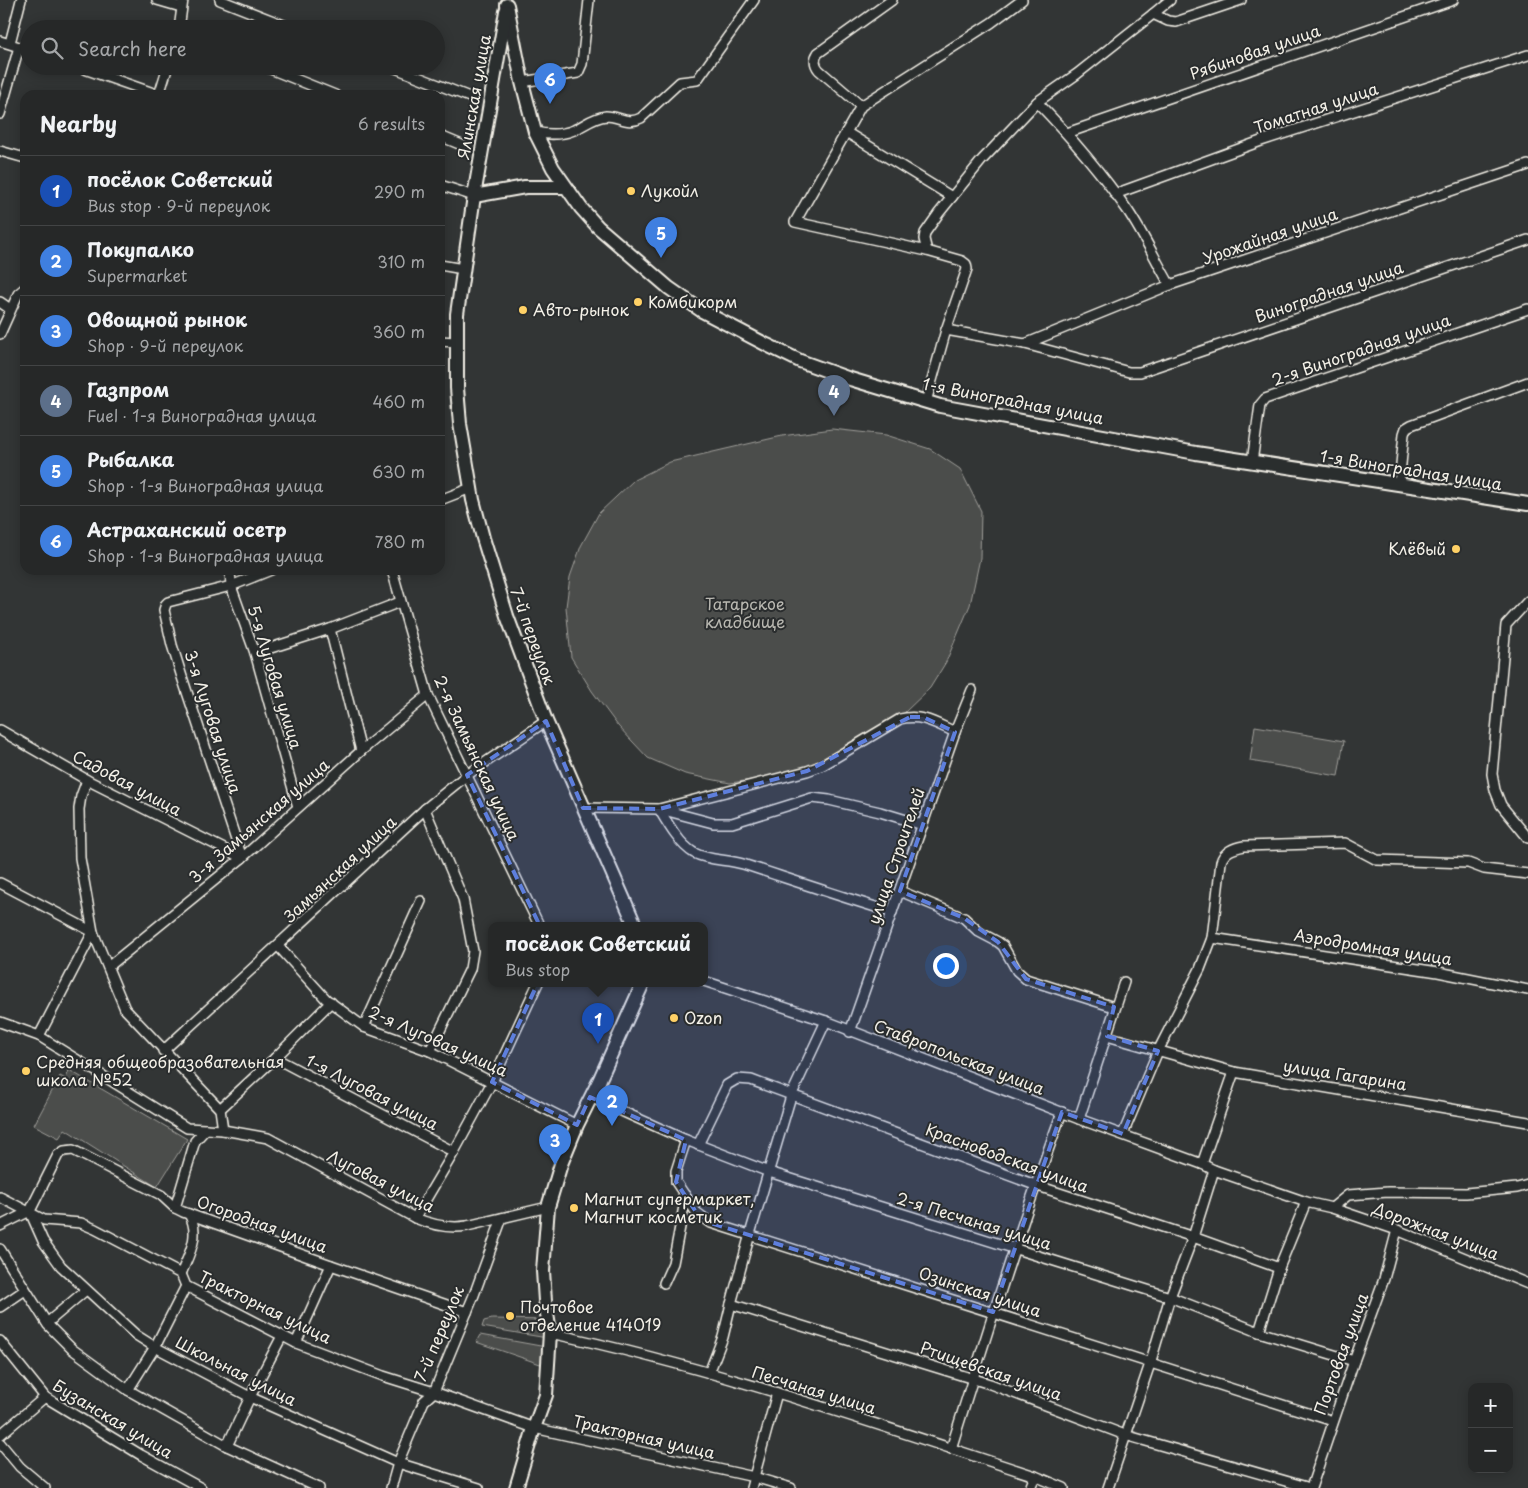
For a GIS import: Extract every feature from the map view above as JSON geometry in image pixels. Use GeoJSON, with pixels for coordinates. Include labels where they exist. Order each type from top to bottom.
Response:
{"type":"FeatureCollection","features":[{"type":"Feature","properties":{"kind":"street"},"geometry":{"type":"LineString","coordinates":[[0,114],[15,45],[22,0]]}},
{"type":"Feature","properties":{"kind":"street"},"geometry":{"type":"LineString","coordinates":[[157,0],[182,4],[189,0]]}},
{"type":"Feature","properties":{"kind":"street"},"geometry":{"type":"LineString","coordinates":[[220,0],[271,20]]}},
{"type":"Feature","properties":{"kind":"street"},"geometry":{"type":"LineString","coordinates":[[522,82],[578,73],[582,64],[589,0]]}},
{"type":"Feature","properties":{"kind":"street"},"geometry":{"type":"LineString","coordinates":[[535,132],[546,134],[567,132],[596,118],[607,116],[629,121],[641,118],[680,82],[697,80],[754,0]]}},
{"type":"Feature","properties":{"kind":"street"},"geometry":{"type":"LineString","coordinates":[[861,106],[819,70],[815,64],[815,57],[818,52],[892,0]]}},
{"type":"Feature","properties":{"kind":"street"},"geometry":{"type":"LineString","coordinates":[[926,402],[946,330],[966,274],[966,264],[957,259],[927,251],[795,222],[861,106],[991,23],[1022,0]]}},
{"type":"Feature","properties":{"kind":"street"},"geometry":{"type":"LineString","coordinates":[[927,251],[925,233],[982,160],[1038,102],[1077,74],[1170,0]]}},
{"type":"Feature","properties":{"kind":"street"},"geometry":{"type":"LineString","coordinates":[[1153,14],[1168,21],[1176,22],[1241,0]]}},
{"type":"Feature","properties":{"kind":"street","name":"Рябиновая улица"},"geometry":{"type":"LineString","coordinates":[[1067,133],[1453,0]]}},
{"type":"Feature","properties":{"kind":"street","name":"1-я Виноградная улица"},"geometry":{"type":"LineString","coordinates":[[508,3],[522,82],[535,132],[546,156],[565,187],[581,208],[612,240],[669,288],[702,311],[800,361],[847,378],[940,406],[1156,446],[1528,504]]}},
{"type":"Feature","properties":{"kind":"street","name":"Ялинская улица"},"geometry":{"type":"LineString","coordinates":[[456,342],[462,269],[496,62],[508,3]]}},
{"type":"Feature","properties":{"kind":"street"},"geometry":{"type":"LineString","coordinates":[[180,20],[182,4]]}},
{"type":"Feature","properties":{"kind":"street"},"geometry":{"type":"LineString","coordinates":[[0,41],[20,47]]}},
{"type":"Feature","properties":{"kind":"street","name":"Томатная улица"},"geometry":{"type":"LineString","coordinates":[[1116,194],[1261,141],[1528,55]]}},
{"type":"Feature","properties":{"kind":"street"},"geometry":{"type":"LineString","coordinates":[[102,75],[145,90]]}},
{"type":"Feature","properties":{"kind":"street"},"geometry":{"type":"LineString","coordinates":[[161,90],[165,75]]}},
{"type":"Feature","properties":{"kind":"street"},"geometry":{"type":"LineString","coordinates":[[285,75],[323,90]]}},
{"type":"Feature","properties":{"kind":"street"},"geometry":{"type":"LineString","coordinates":[[413,75],[472,98]]}},
{"type":"Feature","properties":{"kind":"street"},"geometry":{"type":"LineString","coordinates":[[1038,102],[1067,133],[1116,194],[1170,285]]}},
{"type":"Feature","properties":{"kind":"street"},"geometry":{"type":"LineString","coordinates":[[846,132],[952,197]]}},
{"type":"Feature","properties":{"kind":"street"},"geometry":{"type":"LineString","coordinates":[[445,138],[464,146]]}},
{"type":"Feature","properties":{"kind":"street"},"geometry":{"type":"LineString","coordinates":[[0,151],[20,157]]}},
{"type":"Feature","properties":{"kind":"street","name":"Урожайная улица"},"geometry":{"type":"LineString","coordinates":[[1025,344],[1170,285],[1528,165]]}},
{"type":"Feature","properties":{"kind":"street"},"geometry":{"type":"LineString","coordinates":[[445,187],[474,196],[525,186],[565,187]]}},
{"type":"Feature","properties":{"kind":"street","name":"Виноградная улица"},"geometry":{"type":"LineString","coordinates":[[1025,344],[1129,372],[1140,372],[1528,240]]}},
{"type":"Feature","properties":{"kind":"street"},"geometry":{"type":"LineString","coordinates":[[445,265],[462,269]]}},
{"type":"Feature","properties":{"kind":"street"},"geometry":{"type":"LineString","coordinates":[[0,334],[10,309],[20,293]]}},
{"type":"Feature","properties":{"kind":"street"},"geometry":{"type":"LineString","coordinates":[[0,302],[10,309]]}},
{"type":"Feature","properties":{"kind":"street","name":"2-я Виноградная улица"},"geometry":{"type":"LineString","coordinates":[[1252,462],[1260,405],[1265,399],[1528,309]]}},
{"type":"Feature","properties":{"kind":"street"},"geometry":{"type":"LineString","coordinates":[[946,330],[1025,344]]}},
{"type":"Feature","properties":{"kind":"street"},"geometry":{"type":"LineString","coordinates":[[445,341],[456,342]]}},
{"type":"Feature","properties":{"kind":"street","name":"7-й переулок"},"geometry":{"type":"LineString","coordinates":[[456,342],[460,424],[471,488],[483,538],[507,616],[546,721],[634,922]]}},
{"type":"Feature","properties":{"kind":"street"},"geometry":{"type":"LineString","coordinates":[[1399,484],[1404,434],[1406,428],[1411,424],[1528,382]]}},
{"type":"Feature","properties":{"kind":"street"},"geometry":{"type":"LineString","coordinates":[[445,498],[471,488]]}},
{"type":"Feature","properties":{"kind":"street","name":"5-я Луговая улица"},"geometry":{"type":"LineString","coordinates":[[230,575],[231,586],[255,653],[298,807]]}},
{"type":"Feature","properties":{"kind":"street"},"geometry":{"type":"LineString","coordinates":[[231,586],[258,575]]}},
{"type":"Feature","properties":{"kind":"street","name":"2-я Замьянская улица"},"geometry":{"type":"LineString","coordinates":[[393,575],[428,695],[538,922]]}},
{"type":"Feature","properties":{"kind":"street","name":"3-я Луговая улица"},"geometry":{"type":"LineString","coordinates":[[231,586],[176,600],[166,604],[164,610],[172,645],[242,858]]}},
{"type":"Feature","properties":{"kind":"street"},"geometry":{"type":"LineString","coordinates":[[1528,601],[1506,625],[1492,774],[1495,790],[1501,805],[1528,838]]}},
{"type":"Feature","properties":{"kind":"street"},"geometry":{"type":"LineString","coordinates":[[255,653],[330,629],[400,602]]}},
{"type":"Feature","properties":{"kind":"street"},"geometry":{"type":"LineString","coordinates":[[330,629],[361,751]]}},
{"type":"Feature","properties":{"kind":"street","name":"улица Строителей"},"geometry":{"type":"LineString","coordinates":[[850,1032],[955,732],[972,690]]}},
{"type":"Feature","properties":{"kind":"street","name":"3-я Замьянская улица"},"geometry":{"type":"LineString","coordinates":[[108,968],[242,858],[361,751],[428,695]]}},
{"type":"Feature","properties":{"kind":"street"},"geometry":{"type":"LineString","coordinates":[[583,808],[659,808],[807,771],[823,764],[900,720],[910,717],[923,718],[955,732]]}},
{"type":"Feature","properties":{"kind":"street","name":"Замьянская улица"},"geometry":{"type":"LineString","coordinates":[[164,1051],[425,809],[467,775],[546,721]]}},
{"type":"Feature","properties":{"kind":"street","name":"Садовая улица"},"geometry":{"type":"LineString","coordinates":[[0,730],[87,780],[242,858]]}},
{"type":"Feature","properties":{"kind":"street"},"geometry":{"type":"LineString","coordinates":[[87,780],[81,796],[79,809],[80,849],[93,932],[125,1009],[220,1109],[223,1130]]}},
{"type":"Feature","properties":{"kind":"street"},"geometry":{"type":"LineString","coordinates":[[659,808],[713,823],[732,823],[812,798],[880,812],[923,825]]}},
{"type":"Feature","properties":{"kind":"street"},"geometry":{"type":"LineString","coordinates":[[659,808],[668,825],[693,852],[708,858],[740,863],[806,886],[892,912]]}},
{"type":"Feature","properties":{"kind":"street"},"geometry":{"type":"LineString","coordinates":[[425,809],[462,899],[473,951],[470,968],[430,1051]]}},
{"type":"Feature","properties":{"kind":"street"},"geometry":{"type":"LineString","coordinates":[[1123,1134],[1158,1051],[1200,969],[1212,938],[1221,862],[1225,854],[1235,848],[1345,843],[1370,858],[1378,860],[1468,863],[1484,869],[1528,874]]}},
{"type":"Feature","properties":{"kind":"street"},"geometry":{"type":"LineString","coordinates":[[0,883],[93,932]]}},
{"type":"Feature","properties":{"kind":"street"},"geometry":{"type":"LineString","coordinates":[[900,891],[964,918],[979,932],[998,942],[1003,946],[1022,978],[1114,1007]]}},
{"type":"Feature","properties":{"kind":"street"},"geometry":{"type":"LineString","coordinates":[[364,1027],[421,901]]}},
{"type":"Feature","properties":{"kind":"street"},"geometry":{"type":"LineString","coordinates":[[40,1036],[93,932]]}},
{"type":"Feature","properties":{"kind":"street","name":"Аэродромная улица"},"geometry":{"type":"LineString","coordinates":[[1212,938],[1438,972],[1528,990]]}},
{"type":"Feature","properties":{"kind":"street","name":"2-я Луговая улица"},"geometry":{"type":"LineString","coordinates":[[278,946],[326,999],[364,1027],[430,1051],[577,1125]]}},
{"type":"Feature","properties":{"kind":"street","name":"Ставропольская улица"},"geometry":{"type":"LineString","coordinates":[[708,982],[826,1021],[850,1032],[1078,1119],[1202,1164]]}},
{"type":"Feature","properties":{"kind":"street"},"geometry":{"type":"LineString","coordinates":[[1078,1119],[1107,1036],[1114,1007],[1124,982]]}},
{"type":"Feature","properties":{"kind":"street"},"geometry":{"type":"LineString","coordinates":[[415,1218],[492,1082],[536,987]]}},
{"type":"Feature","properties":{"kind":"street"},"geometry":{"type":"LineString","coordinates":[[516,1488],[546,1395],[550,1332],[543,1271],[548,1207],[577,1125],[641,987]]}},
{"type":"Feature","properties":{"kind":"street"},"geometry":{"type":"LineString","coordinates":[[220,1109],[331,1002]]}},
{"type":"Feature","properties":{"kind":"street"},"geometry":{"type":"LineString","coordinates":[[709,1373],[723,1337],[750,1234],[792,1096],[826,1021]]}},
{"type":"Feature","properties":{"kind":"street","name":"Луговая улица"},"geometry":{"type":"LineString","coordinates":[[0,1022],[40,1036],[187,1128],[223,1130],[268,1138],[428,1224],[454,1228],[548,1207]]}},
{"type":"Feature","properties":{"kind":"street","name":"улица Гагарина"},"geometry":{"type":"LineString","coordinates":[[1107,1036],[1234,1072],[1528,1122]]}},
{"type":"Feature","properties":{"kind":"street","name":"1-я Луговая улица"},"geometry":{"type":"LineString","coordinates":[[275,1058],[454,1152]]}},
{"type":"Feature","properties":{"kind":"street"},"geometry":{"type":"LineString","coordinates":[[1202,1164],[1234,1072]]}},
{"type":"Feature","properties":{"kind":"street","name":"Красноводская улица"},"geometry":{"type":"LineString","coordinates":[[698,1145],[727,1085],[737,1079],[744,1078],[1035,1185],[1193,1237],[1279,1268]]}},
{"type":"Feature","properties":{"kind":"street","name":"2-я Песчаная улица"},"geometry":{"type":"LineString","coordinates":[[590,1097],[686,1140],[769,1172],[1170,1298],[1259,1332],[1354,1361]]}},
{"type":"Feature","properties":{"kind":"street"},"geometry":{"type":"LineString","coordinates":[[951,1449],[993,1312],[1035,1185],[1062,1112]]}},
{"type":"Feature","properties":{"kind":"street"},"geometry":{"type":"LineString","coordinates":[[175,1208],[195,1141],[206,1129]]}},
{"type":"Feature","properties":{"kind":"street","name":"Озинская улица"},"geometry":{"type":"LineString","coordinates":[[686,1140],[676,1171],[676,1182],[693,1208],[701,1217],[711,1223],[1333,1421]]}},
{"type":"Feature","properties":{"kind":"street","name":"Огородная улица"},"geometry":{"type":"LineString","coordinates":[[30,1211],[58,1155],[64,1150],[73,1150],[161,1195],[175,1208],[330,1265],[467,1312]]}},
{"type":"Feature","properties":{"kind":"street","name":"Дорожная улица"},"geometry":{"type":"LineString","coordinates":[[1202,1164],[1214,1170],[1306,1202],[1332,1208],[1397,1230],[1528,1284]]}},
{"type":"Feature","properties":{"kind":"street"},"geometry":{"type":"LineString","coordinates":[[1108,1488],[1214,1170]]}},
{"type":"Feature","properties":{"kind":"street","name":"Дорожная улица"},"geometry":{"type":"LineString","coordinates":[[1332,1208],[1348,1195],[1388,1192],[1466,1193],[1528,1185]]}},
{"type":"Feature","properties":{"kind":"street"},"geometry":{"type":"LineString","coordinates":[[664,1284],[673,1263],[686,1196]]}},
{"type":"Feature","properties":{"kind":"street","name":"Тракторная улица"},"geometry":{"type":"LineString","coordinates":[[0,1198],[50,1222],[85,1224],[181,1274],[186,1286],[282,1336],[383,1376],[534,1428],[754,1477],[791,1488]]}},
{"type":"Feature","properties":{"kind":"street"},"geometry":{"type":"LineString","coordinates":[[1259,1332],[1279,1268],[1306,1202]]}},
{"type":"Feature","properties":{"kind":"street"},"geometry":{"type":"LineString","coordinates":[[0,1226],[30,1211]]}},
{"type":"Feature","properties":{"kind":"street","name":"Школьная улица"},"geometry":{"type":"LineString","coordinates":[[30,1211],[43,1241],[54,1257],[86,1290],[136,1335],[155,1347],[250,1397],[398,1463],[479,1488]]}},
{"type":"Feature","properties":{"kind":"street"},"geometry":{"type":"LineString","coordinates":[[181,1274],[193,1243],[195,1229],[190,1214]]}},
{"type":"Feature","properties":{"kind":"street","name":"7-й переулок"},"geometry":{"type":"LineString","coordinates":[[391,1488],[398,1463],[424,1401],[434,1392],[467,1312],[502,1218]]}},
{"type":"Feature","properties":{"kind":"street","name":"Портовая улица"},"geometry":{"type":"LineString","coordinates":[[1310,1488],[1384,1278],[1397,1230]]}},
{"type":"Feature","properties":{"kind":"street"},"geometry":{"type":"LineString","coordinates":[[0,1249],[47,1323],[72,1349],[128,1390],[227,1446],[319,1488]]}},
{"type":"Feature","properties":{"kind":"street"},"geometry":{"type":"LineString","coordinates":[[296,1343],[330,1265]]}},
{"type":"Feature","properties":{"kind":"street"},"geometry":{"type":"LineString","coordinates":[[128,1390],[155,1347],[186,1286]]}},
{"type":"Feature","properties":{"kind":"street"},"geometry":{"type":"LineString","coordinates":[[0,1307],[25,1290]]}},
{"type":"Feature","properties":{"kind":"street"},"geometry":{"type":"LineString","coordinates":[[47,1323],[86,1290]]}},
{"type":"Feature","properties":{"kind":"street","name":"Ртищевская улица"},"geometry":{"type":"LineString","coordinates":[[731,1304],[990,1384],[1125,1435],[1310,1488]]}},
{"type":"Feature","properties":{"kind":"street","name":"Песчаная улица"},"geometry":{"type":"LineString","coordinates":[[550,1332],[602,1344],[778,1393],[1035,1476],[1064,1488]]}},
{"type":"Feature","properties":{"kind":"street"},"geometry":{"type":"LineString","coordinates":[[227,1446],[282,1336]]}},
{"type":"Feature","properties":{"kind":"street","name":"Бузанская улица"},"geometry":{"type":"LineString","coordinates":[[0,1341],[45,1398],[201,1488]]}},
{"type":"Feature","properties":{"kind":"street"},"geometry":{"type":"LineString","coordinates":[[751,1488],[778,1393]]}},
{"type":"Feature","properties":{"kind":"street"},"geometry":{"type":"LineString","coordinates":[[0,1435],[45,1398]]}},
{"type":"Feature","properties":{"kind":"street"},"geometry":{"type":"LineString","coordinates":[[0,1443],[20,1467],[44,1488]]}},
{"type":"Feature","properties":{"kind":"street"},"geometry":{"type":"LineString","coordinates":[[1030,1488],[1035,1476]]}},
{"type":"Feature","properties":{"kind":"highlighted area"},"geometry":{"type":"Polygon","coordinates":[[[910,717],[923,717],[955,732],[900,891],[964,918],[998,942],[1026,979],[1114,1007],[1107,1036],[1158,1051],[1123,1134],[1062,1112],[993,1312],[711,1223],[696,1212],[676,1182],[686,1140],[590,1097],[577,1125],[492,1082],[541,976],[543,942],[540,926],[467,775],[546,721],[583,808],[659,809],[807,771],[910,717]]]}},
{"type":"Feature","properties":{"kind":"green space","name":"Татарское кладбище"},"geometry":{"type":"Polygon","coordinates":[[[832,429],[886,435],[930,449],[960,469],[981,511],[980,558],[970,605],[946,662],[930,688],[904,713],[859,740],[810,765],[766,778],[730,783],[685,774],[648,758],[618,726],[592,691],[571,657],[566,607],[570,577],[581,546],[599,513],[634,480],[670,462],[782,436],[832,429]]]}},
{"type":"Feature","properties":{"kind":"green space"},"geometry":{"type":"Polygon","coordinates":[[[1255,726],[1344,741],[1338,776],[1250,761],[1255,726]]]}},
{"type":"Feature","properties":{"kind":"green space"},"geometry":{"type":"Polygon","coordinates":[[[69,1070],[187,1139],[157,1187],[65,1129],[59,1138],[34,1125],[60,1076],[66,1079],[69,1070]]]}},
{"type":"Feature","properties":{"kind":"green space"},"geometry":{"type":"Polygon","coordinates":[[[492,1319],[549,1320],[547,1338],[482,1327],[484,1321],[492,1319]]]}},
{"type":"Feature","properties":{"kind":"green space"},"geometry":{"type":"Polygon","coordinates":[[[480,1335],[546,1347],[546,1366],[476,1342],[480,1335]]]}},
{"type":"Feature","properties":{"kind":"place","name":"Астраханский осетр"},"geometry":{"type":"Point","coordinates":[550,104]}},
{"type":"Feature","properties":{"kind":"place","name":"Лукойл"},"geometry":{"type":"Point","coordinates":[631,191]}},
{"type":"Feature","properties":{"kind":"place","name":"Рыбалка"},"geometry":{"type":"Point","coordinates":[661,258]}},
{"type":"Feature","properties":{"kind":"place","name":"Комбикорм"},"geometry":{"type":"Point","coordinates":[638,302]}},
{"type":"Feature","properties":{"kind":"place","name":"Авто-рынок"},"geometry":{"type":"Point","coordinates":[523,310]}},
{"type":"Feature","properties":{"kind":"place","name":"Газпром"},"geometry":{"type":"Point","coordinates":[834,416]}},
{"type":"Feature","properties":{"kind":"place","name":"Клёвый"},"geometry":{"type":"Point","coordinates":[1456,549]}},
{"type":"Feature","properties":{"kind":"place","name":"Ozon"},"geometry":{"type":"Point","coordinates":[674,1018]}},
{"type":"Feature","properties":{"kind":"place","name":"посёлок Советский"},"geometry":{"type":"Point","coordinates":[598,1044]}},
{"type":"Feature","properties":{"kind":"place","name":"Средняя общеобразовательная школа №52"},"geometry":{"type":"Point","coordinates":[26,1071]}},
{"type":"Feature","properties":{"kind":"place","name":"Покупалко"},"geometry":{"type":"Point","coordinates":[612,1126]}},
{"type":"Feature","properties":{"kind":"place","name":"Овощной рынок"},"geometry":{"type":"Point","coordinates":[555,1165]}},
{"type":"Feature","properties":{"kind":"place","name":"Магнит супермаркет, Магнит косметик"},"geometry":{"type":"Point","coordinates":[574,1208]}},
{"type":"Feature","properties":{"kind":"place","name":"Почтовое отделение 414019"},"geometry":{"type":"Point","coordinates":[510,1316]}}]}
